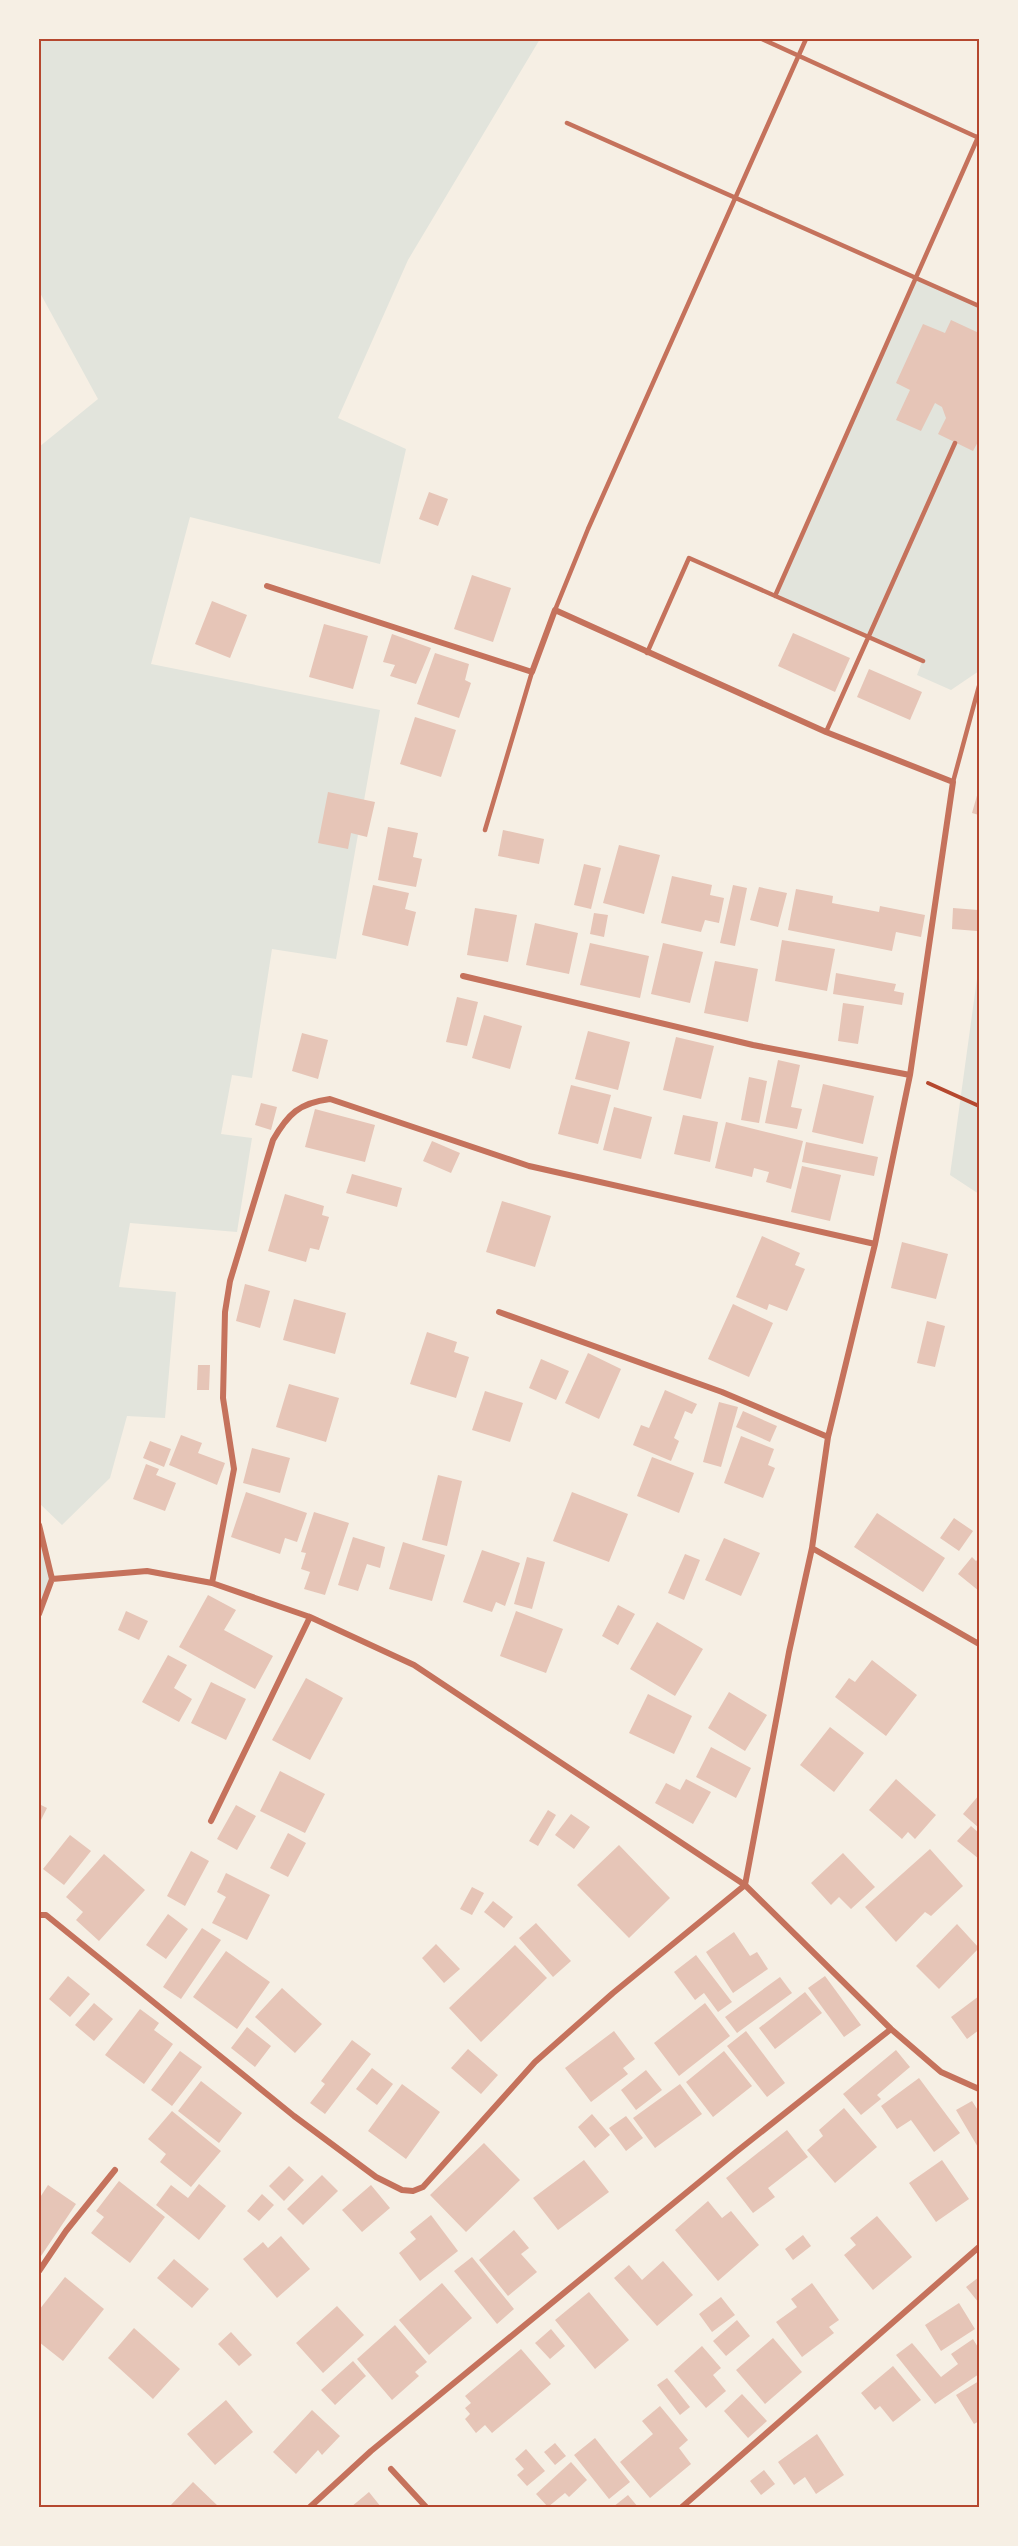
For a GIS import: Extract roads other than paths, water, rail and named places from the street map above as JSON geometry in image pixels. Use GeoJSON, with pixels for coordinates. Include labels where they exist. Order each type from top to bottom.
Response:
{"type":"FeatureCollection","features":[{"type":"Feature","properties":{"kind":"street"},"geometry":{"type":"LineString","coordinates":[[39,1915],[46,1915],[294,2116],[376,2178],[396,2189],[413,2191],[423,2187],[535,2062],[745,1885],[789,1652],[812,1548],[828,1437],[875,1244],[910,1075],[953,782],[826,732],[555,610],[532,672],[267,586]]}},
{"type":"Feature","properties":{"kind":"street"},"geometry":{"type":"LineString","coordinates":[[463,976],[753,1045],[910,1075]]}},
{"type":"Feature","properties":{"kind":"street"},"geometry":{"type":"LineString","coordinates":[[212,1583],[234,1469],[223,1398],[223,1342],[230,1281],[273,1140],[285,1119],[308,1102],[330,1099],[529,1166],[875,1244]]}},
{"type":"Feature","properties":{"kind":"street"},"geometry":{"type":"LineString","coordinates":[[499,1312],[722,1392],[828,1437]]}},
{"type":"Feature","properties":{"kind":"street"},"geometry":{"type":"LineString","coordinates":[[39,1525],[52,1579],[39,1614]]}},
{"type":"Feature","properties":{"kind":"street"},"geometry":{"type":"LineString","coordinates":[[812,1548],[979,1644]]}},
{"type":"Feature","properties":{"kind":"street"},"geometry":{"type":"LineString","coordinates":[[52,1579],[147,1571],[212,1583],[310,1617],[414,1665],[745,1885],[891,2029],[941,2072],[979,2089]]}},
{"type":"Feature","properties":{"kind":"street"},"geometry":{"type":"LineString","coordinates":[[212,1821],[310,1617]]}},
{"type":"Feature","properties":{"kind":"street"},"geometry":{"type":"LineString","coordinates":[[310,2507],[381,2444],[891,2029]]}},
{"type":"Feature","properties":{"kind":"street"},"geometry":{"type":"LineString","coordinates":[[39,2271],[66,2231],[115,2170]]}},
{"type":"Feature","properties":{"kind":"street"},"geometry":{"type":"LineString","coordinates":[[682,2507],[979,2247]]}},
{"type":"Feature","properties":{"kind":"street"},"geometry":{"type":"LineString","coordinates":[[391,2469],[426,2507]]}},
{"type":"Feature","properties":{"kind":"lane"},"geometry":{"type":"LineString","coordinates":[[762,39],[979,137],[776,596]]}},
{"type":"Feature","properties":{"kind":"lane"},"geometry":{"type":"LineString","coordinates":[[555,610],[588,529],[806,39]]}},
{"type":"Feature","properties":{"kind":"lane"},"geometry":{"type":"LineString","coordinates":[[567,123],[979,306]]}},
{"type":"Feature","properties":{"kind":"lane"},"geometry":{"type":"LineString","coordinates":[[826,732],[955,443]]}},
{"type":"Feature","properties":{"kind":"lane"},"geometry":{"type":"LineString","coordinates":[[647,653],[689,558],[923,661]]}},
{"type":"Feature","properties":{"kind":"lane"},"geometry":{"type":"LineString","coordinates":[[484,830],[532,672]]}},
{"type":"Feature","properties":{"kind":"lane"},"geometry":{"type":"LineString","coordinates":[[953,782],[979,686]]}}]}
